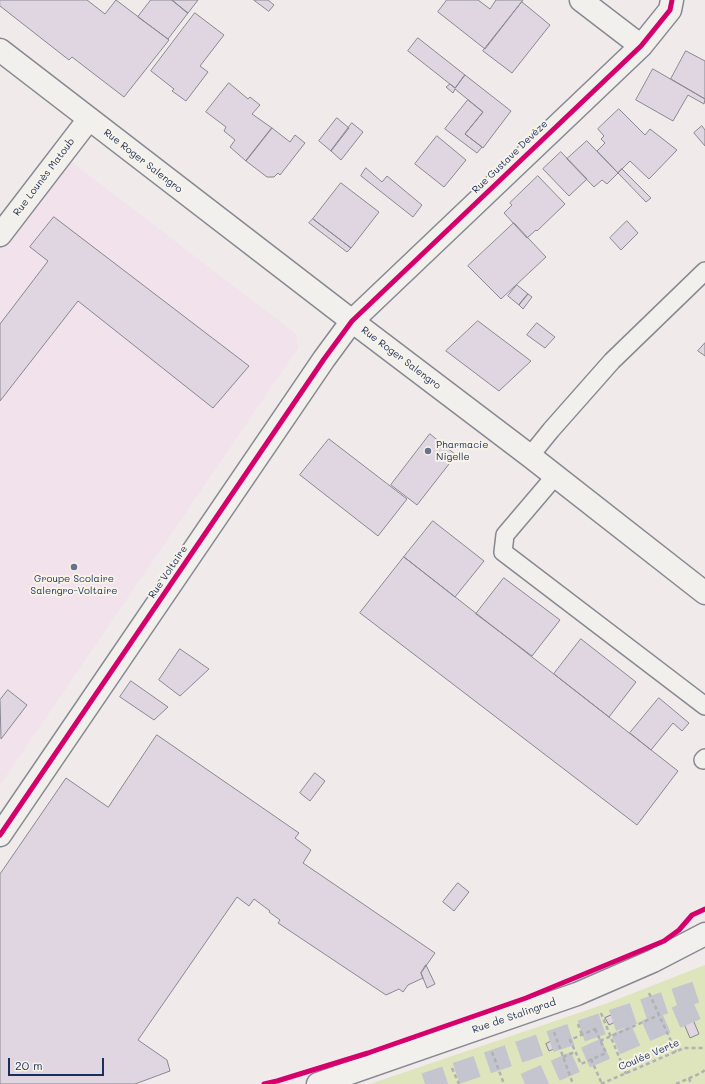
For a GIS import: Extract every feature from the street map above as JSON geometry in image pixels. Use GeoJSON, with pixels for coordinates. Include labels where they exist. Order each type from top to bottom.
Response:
{"type":"FeatureCollection","features":[{"type":"Feature","properties":{"kind":"main road"},"geometry":{"type":"LineString","coordinates":[[581,0],[641,46]]}},
{"type":"Feature","properties":{"kind":"main road","name":"Rue Gustave Devèze"},"geometry":{"type":"LineString","coordinates":[[352,321],[641,46],[670,10],[672,0]]}},
{"type":"Feature","properties":{"kind":"main road","name":"Rue Roger Salengro"},"geometry":{"type":"LineString","coordinates":[[0,50],[556,476],[705,593]]}},
{"type":"Feature","properties":{"kind":"main road","name":"Rue Lounès Matoub"},"geometry":{"type":"LineString","coordinates":[[0,235],[89,119]]}},
{"type":"Feature","properties":{"kind":"main road","name":"Rue Voltaire"},"geometry":{"type":"LineString","coordinates":[[0,835],[324,359],[352,321]]}},
{"type":"Feature","properties":{"kind":"main road","name":"Rue de Stalingrad"},"geometry":{"type":"LineString","coordinates":[[318,1084],[577,994],[653,960],[705,934]]}},
{"type":"Feature","properties":{"kind":"lane"},"geometry":{"type":"LineString","coordinates":[[530,456],[612,361],[705,271]]}},
{"type":"Feature","properties":{"kind":"lane"},"geometry":{"type":"LineString","coordinates":[[556,476],[505,535],[503,552],[705,706]]}},
{"type":"Feature","properties":{"kind":"path"},"geometry":{"type":"LineString","coordinates":[[643,995],[650,992],[676,1052]]}},
{"type":"Feature","properties":{"kind":"path"},"geometry":{"type":"LineString","coordinates":[[595,1014],[601,1012],[626,1074]]}},
{"type":"Feature","properties":{"kind":"path"},"geometry":{"type":"LineString","coordinates":[[600,1041],[660,1014]]}},
{"type":"Feature","properties":{"kind":"path"},"geometry":{"type":"LineString","coordinates":[[577,1021],[582,1035]]}},
{"type":"Feature","properties":{"kind":"path"},"geometry":{"type":"LineString","coordinates":[[553,1029],[573,1084]]}},
{"type":"Feature","properties":{"kind":"path"},"geometry":{"type":"LineString","coordinates":[[595,1029],[600,1041],[606,1053],[581,1064],[570,1040],[595,1029]]}},
{"type":"Feature","properties":{"kind":"path"},"geometry":{"type":"LineString","coordinates":[[498,1048],[491,1050],[504,1084]]}},
{"type":"Feature","properties":{"kind":"path"},"geometry":{"type":"LineString","coordinates":[[563,1057],[575,1052]]}},
{"type":"Feature","properties":{"kind":"path"},"geometry":{"type":"LineString","coordinates":[[592,1060],[602,1084]]}},
{"type":"Feature","properties":{"kind":"path"},"geometry":{"type":"LineString","coordinates":[[450,1064],[459,1084]]}},
{"type":"Feature","properties":{"kind":"path"},"geometry":{"type":"LineString","coordinates":[[676,1084],[705,1070]]}},
{"type":"Feature","properties":{"kind":"path"},"geometry":{"type":"LineString","coordinates":[[689,1078],[691,1084]]}},
{"type":"Feature","properties":{"kind":"shaded area","name":"Groupe Scolaire Salengro-Voltaire"},"geometry":{"type":"Polygon","coordinates":[[[60,156],[77,166],[296,334],[298,348],[0,785],[0,235],[60,156]]]}},
{"type":"Feature","properties":{"kind":"green space"},"geometry":{"type":"Polygon","coordinates":[[[705,965],[705,1084],[370,1084],[608,1003],[705,965]]]}},
{"type":"Feature","properties":{"kind":"building"},"geometry":{"type":"Polygon","coordinates":[[[0,0],[87,0],[105,14],[116,0],[169,40],[124,97],[72,57],[69,60],[0,6],[0,0]]]}},
{"type":"Feature","properties":{"kind":"building"},"geometry":{"type":"Polygon","coordinates":[[[151,0],[172,0],[188,13],[168,39],[138,17],[151,0]]]}},
{"type":"Feature","properties":{"kind":"building"},"geometry":{"type":"Polygon","coordinates":[[[172,0],[198,0],[188,13],[172,0]]]}},
{"type":"Feature","properties":{"kind":"building"},"geometry":{"type":"Polygon","coordinates":[[[254,0],[268,0],[274,5],[269,11],[254,0]]]}},
{"type":"Feature","properties":{"kind":"building"},"geometry":{"type":"Polygon","coordinates":[[[447,0],[478,0],[490,9],[496,0],[523,0],[485,49],[438,12],[447,0]]]}},
{"type":"Feature","properties":{"kind":"building"},"geometry":{"type":"Polygon","coordinates":[[[522,2],[550,25],[512,73],[483,51],[522,2]]]}},
{"type":"Feature","properties":{"kind":"building"},"geometry":{"type":"Polygon","coordinates":[[[195,13],[224,35],[200,66],[208,72],[186,101],[172,91],[174,89],[151,71],[195,13]]]}},
{"type":"Feature","properties":{"kind":"building"},"geometry":{"type":"Polygon","coordinates":[[[418,38],[465,75],[455,88],[408,51],[418,38]]]}},
{"type":"Feature","properties":{"kind":"building"},"geometry":{"type":"Polygon","coordinates":[[[686,51],[705,61],[705,99],[671,79],[686,51]]]}},
{"type":"Feature","properties":{"kind":"building"},"geometry":{"type":"Polygon","coordinates":[[[653,69],[705,99],[704,104],[688,95],[673,121],[636,100],[653,69]]]}},
{"type":"Feature","properties":{"kind":"building"},"geometry":{"type":"Polygon","coordinates":[[[465,75],[511,111],[483,148],[465,134],[483,112],[455,89],[453,93],[446,87],[450,84],[455,88],[465,75]]]}},
{"type":"Feature","properties":{"kind":"building"},"geometry":{"type":"Polygon","coordinates":[[[229,83],[248,99],[250,97],[260,105],[252,114],[272,128],[246,161],[230,147],[235,140],[224,131],[226,127],[206,112],[229,83]]]}},
{"type":"Feature","properties":{"kind":"building"},"geometry":{"type":"Polygon","coordinates":[[[468,100],[483,112],[465,134],[482,147],[477,153],[445,129],[468,100]]]}},
{"type":"Feature","properties":{"kind":"building"},"geometry":{"type":"Polygon","coordinates":[[[619,109],[645,135],[650,129],[677,150],[649,179],[630,161],[618,173],[597,151],[605,143],[601,139],[604,136],[598,129],[619,109]]]}},
{"type":"Feature","properties":{"kind":"building"},"geometry":{"type":"Polygon","coordinates":[[[337,118],[349,128],[331,151],[319,141],[337,118]]]}},
{"type":"Feature","properties":{"kind":"building"},"geometry":{"type":"Polygon","coordinates":[[[352,123],[363,132],[341,160],[331,151],[352,123]]]}},
{"type":"Feature","properties":{"kind":"building"},"geometry":{"type":"Polygon","coordinates":[[[702,126],[705,130],[705,146],[694,133],[702,126]]]}},
{"type":"Feature","properties":{"kind":"building"},"geometry":{"type":"Polygon","coordinates":[[[272,128],[290,142],[295,135],[305,143],[280,175],[278,173],[274,177],[267,177],[246,161],[272,128]]]}},
{"type":"Feature","properties":{"kind":"building"},"geometry":{"type":"Polygon","coordinates":[[[437,136],[466,160],[444,187],[415,164],[437,136]]]}},
{"type":"Feature","properties":{"kind":"building"},"geometry":{"type":"Polygon","coordinates":[[[587,141],[618,173],[607,184],[602,180],[594,187],[567,159],[587,141]]]}},
{"type":"Feature","properties":{"kind":"building"},"geometry":{"type":"Polygon","coordinates":[[[561,152],[587,179],[569,196],[543,169],[561,152]]]}},
{"type":"Feature","properties":{"kind":"building"},"geometry":{"type":"Polygon","coordinates":[[[366,168],[382,182],[387,176],[422,205],[413,217],[361,176],[366,168]]]}},
{"type":"Feature","properties":{"kind":"building"},"geometry":{"type":"Polygon","coordinates":[[[622,169],[651,198],[646,202],[618,173],[622,169]]]}},
{"type":"Feature","properties":{"kind":"building"},"geometry":{"type":"Polygon","coordinates":[[[538,176],[565,204],[537,231],[536,230],[527,238],[504,213],[512,205],[510,203],[538,176]]]}},
{"type":"Feature","properties":{"kind":"building"},"geometry":{"type":"Polygon","coordinates":[[[341,183],[379,212],[351,248],[313,219],[341,183]]]}},
{"type":"Feature","properties":{"kind":"building"},"geometry":{"type":"Polygon","coordinates":[[[54,217],[249,366],[213,408],[78,301],[0,401],[0,324],[48,261],[30,247],[54,217]]]}},
{"type":"Feature","properties":{"kind":"building"},"geometry":{"type":"Polygon","coordinates":[[[313,219],[351,248],[347,252],[309,223],[313,219]]]}},
{"type":"Feature","properties":{"kind":"building"},"geometry":{"type":"Polygon","coordinates":[[[627,221],[638,233],[621,250],[610,238],[627,221]]]}},
{"type":"Feature","properties":{"kind":"building"},"geometry":{"type":"Polygon","coordinates":[[[514,223],[546,257],[501,299],[468,266],[514,223]]]}},
{"type":"Feature","properties":{"kind":"building"},"geometry":{"type":"Polygon","coordinates":[[[517,285],[528,294],[519,305],[508,296],[517,285]]]}},
{"type":"Feature","properties":{"kind":"building"},"geometry":{"type":"Polygon","coordinates":[[[528,294],[532,297],[523,309],[519,305],[528,294]]]}},
{"type":"Feature","properties":{"kind":"building"},"geometry":{"type":"Polygon","coordinates":[[[478,321],[531,361],[499,391],[446,351],[478,321]]]}},
{"type":"Feature","properties":{"kind":"building"},"geometry":{"type":"Polygon","coordinates":[[[537,323],[555,337],[545,348],[527,335],[537,323]]]}},
{"type":"Feature","properties":{"kind":"building"},"geometry":{"type":"Polygon","coordinates":[[[705,343],[705,356],[698,351],[705,343]]]}},
{"type":"Feature","properties":{"kind":"building"},"geometry":{"type":"Polygon","coordinates":[[[430,434],[456,455],[417,505],[391,485],[430,434]]]}},
{"type":"Feature","properties":{"kind":"building"},"geometry":{"type":"Polygon","coordinates":[[[329,439],[407,499],[378,536],[300,475],[329,439]]]}},
{"type":"Feature","properties":{"kind":"building"},"geometry":{"type":"Polygon","coordinates":[[[433,521],[484,561],[455,597],[404,557],[433,521]]]}},
{"type":"Feature","properties":{"kind":"building"},"geometry":{"type":"Polygon","coordinates":[[[404,557],[678,771],[637,825],[360,613],[404,557]]]}},
{"type":"Feature","properties":{"kind":"building"},"geometry":{"type":"Polygon","coordinates":[[[504,578],[560,620],[532,656],[476,614],[504,578]]]}},
{"type":"Feature","properties":{"kind":"building"},"geometry":{"type":"Polygon","coordinates":[[[581,639],[636,682],[609,717],[554,674],[581,639]]]}},
{"type":"Feature","properties":{"kind":"building"},"geometry":{"type":"Polygon","coordinates":[[[180,649],[209,669],[180,696],[159,680],[180,649]]]}},
{"type":"Feature","properties":{"kind":"building"},"geometry":{"type":"Polygon","coordinates":[[[131,681],[168,707],[154,720],[120,697],[131,681]]]}},
{"type":"Feature","properties":{"kind":"building"},"geometry":{"type":"Polygon","coordinates":[[[8,690],[27,705],[1,739],[0,700],[8,690]]]}},
{"type":"Feature","properties":{"kind":"building"},"geometry":{"type":"Polygon","coordinates":[[[659,698],[689,723],[682,731],[673,723],[651,750],[630,733],[659,698]]]}},
{"type":"Feature","properties":{"kind":"building"},"geometry":{"type":"Polygon","coordinates":[[[157,735],[299,833],[295,838],[311,850],[303,863],[435,953],[421,973],[423,978],[408,985],[403,992],[399,989],[386,995],[278,923],[280,920],[254,899],[249,906],[237,897],[138,1040],[167,1060],[170,1071],[135,1084],[0,1084],[0,874],[66,778],[108,807],[157,735]]]}},
{"type":"Feature","properties":{"kind":"building"},"geometry":{"type":"Polygon","coordinates":[[[315,773],[325,781],[310,801],[300,793],[315,773]]]}},
{"type":"Feature","properties":{"kind":"building"},"geometry":{"type":"Polygon","coordinates":[[[458,883],[469,892],[454,911],[443,902],[458,883]]]}},
{"type":"Feature","properties":{"kind":"building"},"geometry":{"type":"Polygon","coordinates":[[[426,965],[435,984],[427,988],[421,973],[426,965]]]}},
{"type":"Feature","properties":{"kind":"building"},"geometry":{"type":"Polygon","coordinates":[[[614,1014],[617,1021],[609,1025],[605,1018],[614,1014]]]}},
{"type":"Feature","properties":{"kind":"building"},"geometry":{"type":"Polygon","coordinates":[[[691,1015],[699,1034],[690,1038],[682,1019],[691,1015]]]}},
{"type":"Feature","properties":{"kind":"building"},"geometry":{"type":"Polygon","coordinates":[[[554,1040],[558,1047],[549,1051],[546,1044],[554,1040]]]}},
{"type":"Feature","properties":{"kind":"tunnel"},"geometry":{"type":"LineString","coordinates":[[425,1084],[705,989]]}},
{"type":"Feature","properties":{"kind":"tunnel"},"geometry":{"type":"LineString","coordinates":[[525,1084],[705,1005]]}},
{"type":"Feature","properties":{"kind":"cycle path"},"geometry":{"type":"LineString","coordinates":[[0,835],[324,359],[352,321],[641,46],[670,10],[672,0]]}},
{"type":"Feature","properties":{"kind":"cycle path"},"geometry":{"type":"LineString","coordinates":[[264,1084],[368,1053],[526,998],[664,941],[679,930],[692,915],[705,909]]}},
{"type":"Feature","properties":{"kind":"place","name":"Pharmacie Nigelle"},"geometry":{"type":"Point","coordinates":[428,451]}},
{"type":"Feature","properties":{"kind":"place","name":"Groupe Scolaire Salengro-Voltaire"},"geometry":{"type":"Point","coordinates":[74,567]}}]}
